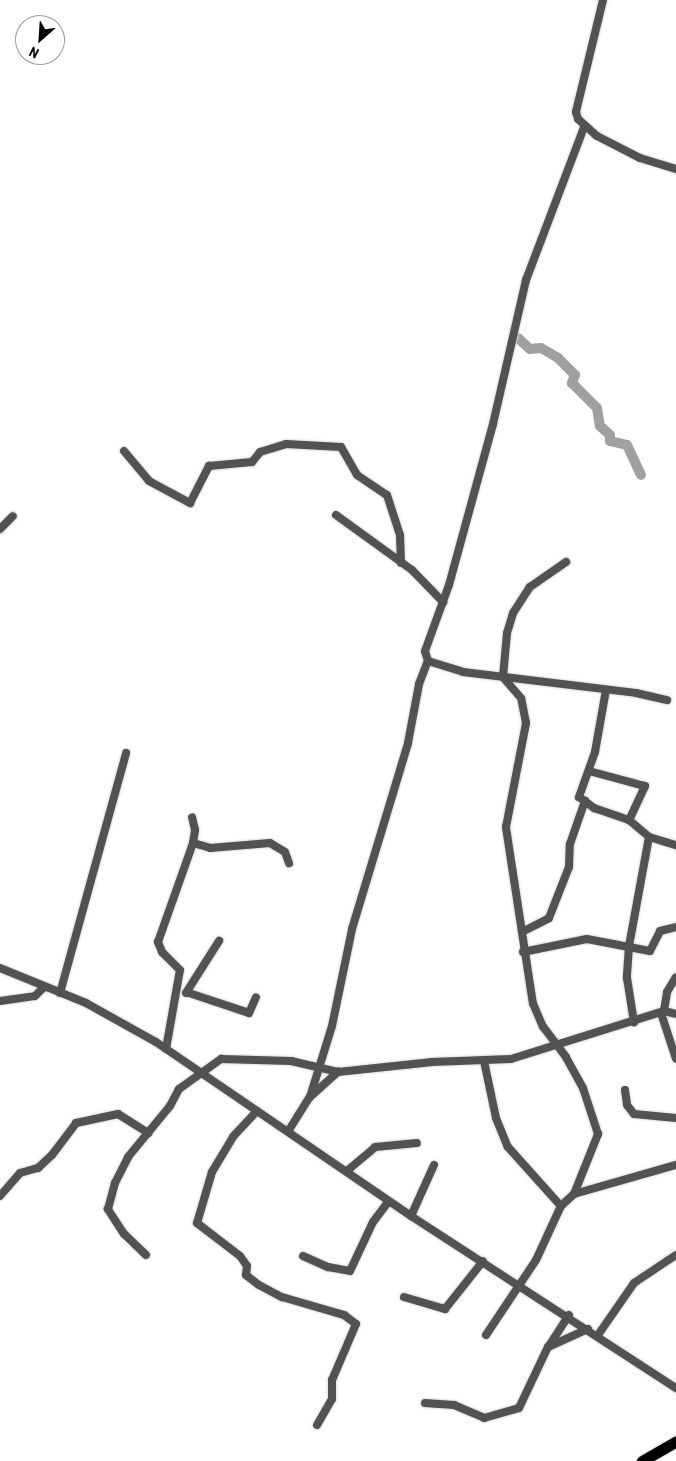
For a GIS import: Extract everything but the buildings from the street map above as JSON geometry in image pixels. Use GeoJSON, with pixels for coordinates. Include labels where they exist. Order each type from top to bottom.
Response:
{"type":"FeatureCollection","features":[{"type":"Feature","properties":{"kind":"highway"},"geometry":{"type":"LineString","coordinates":[[642,1461],[676,1441]]}},
{"type":"Feature","properties":{"kind":"street"},"geometry":{"type":"LineString","coordinates":[[603,0],[576,112],[584,127],[640,158],[676,169]]}},
{"type":"Feature","properties":{"kind":"street"},"geometry":{"type":"LineString","coordinates":[[310,1097],[317,1066],[332,1026],[352,930],[385,828],[419,684],[428,660],[425,650],[443,602],[493,424],[526,280],[584,127]]}},
{"type":"Feature","properties":{"kind":"street"},"geometry":{"type":"LineString","coordinates":[[124,451],[149,481],[190,504],[209,466],[252,462],[260,452],[286,444],[341,447],[357,475],[387,495],[400,535],[401,563]]}},
{"type":"Feature","properties":{"kind":"street"},"geometry":{"type":"LineString","coordinates":[[336,515],[401,563],[443,602]]}},
{"type":"Feature","properties":{"kind":"street"},"geometry":{"type":"LineString","coordinates":[[0,529],[13,516]]}},
{"type":"Feature","properties":{"kind":"street"},"geometry":{"type":"LineString","coordinates":[[486,1335],[520,1283],[561,1206],[574,1194],[598,1134],[583,1088],[566,1057],[556,1048],[533,1004],[523,952],[522,932],[506,827],[526,723],[520,698],[503,677],[501,667],[513,613],[530,587],[566,562]]}},
{"type":"Feature","properties":{"kind":"street"},"geometry":{"type":"LineString","coordinates":[[428,660],[463,672],[606,690],[667,700]]}},
{"type":"Feature","properties":{"kind":"street"},"geometry":{"type":"LineString","coordinates":[[606,690],[589,771],[579,797],[594,808],[629,820],[649,837],[676,845]]}},
{"type":"Feature","properties":{"kind":"street"},"geometry":{"type":"LineString","coordinates":[[60,993],[126,753]]}},
{"type":"Feature","properties":{"kind":"street"},"geometry":{"type":"LineString","coordinates":[[589,771],[645,786],[629,820]]}},
{"type":"Feature","properties":{"kind":"street"},"geometry":{"type":"LineString","coordinates":[[522,932],[549,918],[569,867],[570,844],[585,801]]}},
{"type":"Feature","properties":{"kind":"street"},"geometry":{"type":"LineString","coordinates":[[166,1049],[178,992],[180,970],[162,952],[158,942],[193,843],[192,817]]}},
{"type":"Feature","properties":{"kind":"street"},"geometry":{"type":"LineString","coordinates":[[634,1022],[627,978],[629,946],[649,837]]}},
{"type":"Feature","properties":{"kind":"street"},"geometry":{"type":"LineString","coordinates":[[193,843],[219,848],[270,843],[285,852],[289,864]]}},
{"type":"Feature","properties":{"kind":"street"},"geometry":{"type":"LineString","coordinates":[[523,952],[569,940],[602,939],[652,950],[660,931],[676,927]]}},
{"type":"Feature","properties":{"kind":"street"},"geometry":{"type":"LineString","coordinates":[[190,993],[219,941]]}},
{"type":"Feature","properties":{"kind":"street"},"geometry":{"type":"LineString","coordinates":[[0,968],[122,1022],[166,1049],[348,1170],[412,1216],[520,1283],[676,1388]]}},
{"type":"Feature","properties":{"kind":"street"},"geometry":{"type":"LineString","coordinates":[[676,977],[667,992],[663,1012],[676,1059]]}},
{"type":"Feature","properties":{"kind":"street"},"geometry":{"type":"LineString","coordinates":[[0,1001],[35,996],[44,987]]}},
{"type":"Feature","properties":{"kind":"street"},"geometry":{"type":"LineString","coordinates":[[178,992],[190,993],[249,1013],[256,997]]}},
{"type":"Feature","properties":{"kind":"street"},"geometry":{"type":"LineString","coordinates":[[146,1255],[124,1234],[108,1206],[128,1158],[179,1089],[220,1059],[292,1060],[338,1072],[432,1062],[484,1061],[524,1057],[663,1012],[676,1014]]}},
{"type":"Feature","properties":{"kind":"street"},"geometry":{"type":"LineString","coordinates":[[484,1061],[496,1118],[508,1147],[561,1206]]}},
{"type":"Feature","properties":{"kind":"street"},"geometry":{"type":"LineString","coordinates":[[289,1130],[310,1097],[338,1072]]}},
{"type":"Feature","properties":{"kind":"street"},"geometry":{"type":"LineString","coordinates":[[625,1090],[627,1105],[634,1114],[676,1118]]}},
{"type":"Feature","properties":{"kind":"street"},"geometry":{"type":"LineString","coordinates":[[257,1111],[232,1137],[212,1172],[197,1223],[240,1256],[247,1266],[246,1275],[259,1285],[282,1297],[344,1315],[356,1324],[332,1380],[332,1399],[317,1425]]}},
{"type":"Feature","properties":{"kind":"street"},"geometry":{"type":"LineString","coordinates":[[0,1196],[20,1173],[38,1168],[52,1154],[76,1123],[118,1114],[148,1133]]}},
{"type":"Feature","properties":{"kind":"street"},"geometry":{"type":"LineString","coordinates":[[348,1170],[376,1147],[417,1143]]}},
{"type":"Feature","properties":{"kind":"street"},"geometry":{"type":"LineString","coordinates":[[574,1194],[676,1164]]}},
{"type":"Feature","properties":{"kind":"street"},"geometry":{"type":"LineString","coordinates":[[412,1216],[434,1165]]}},
{"type":"Feature","properties":{"kind":"street"},"geometry":{"type":"LineString","coordinates":[[303,1256],[328,1267],[350,1271],[373,1222],[390,1201]]}},
{"type":"Feature","properties":{"kind":"street"},"geometry":{"type":"LineString","coordinates":[[598,1335],[634,1283],[676,1255]]}},
{"type":"Feature","properties":{"kind":"street"},"geometry":{"type":"LineString","coordinates":[[404,1297],[445,1309],[483,1261]]}},
{"type":"Feature","properties":{"kind":"street"},"geometry":{"type":"LineString","coordinates":[[425,1403],[454,1404],[484,1418],[519,1408],[548,1347],[569,1315]]}},
{"type":"Feature","properties":{"kind":"street"},"geometry":{"type":"LineString","coordinates":[[548,1347],[588,1329]]}},
{"type":"Feature","properties":{"kind":"waterway"},"geometry":{"type":"LineString","coordinates":[[518,338],[530,349],[541,348],[558,358],[575,375],[572,383],[597,408],[600,426],[610,435],[610,441],[627,445],[641,475]]}}]}
